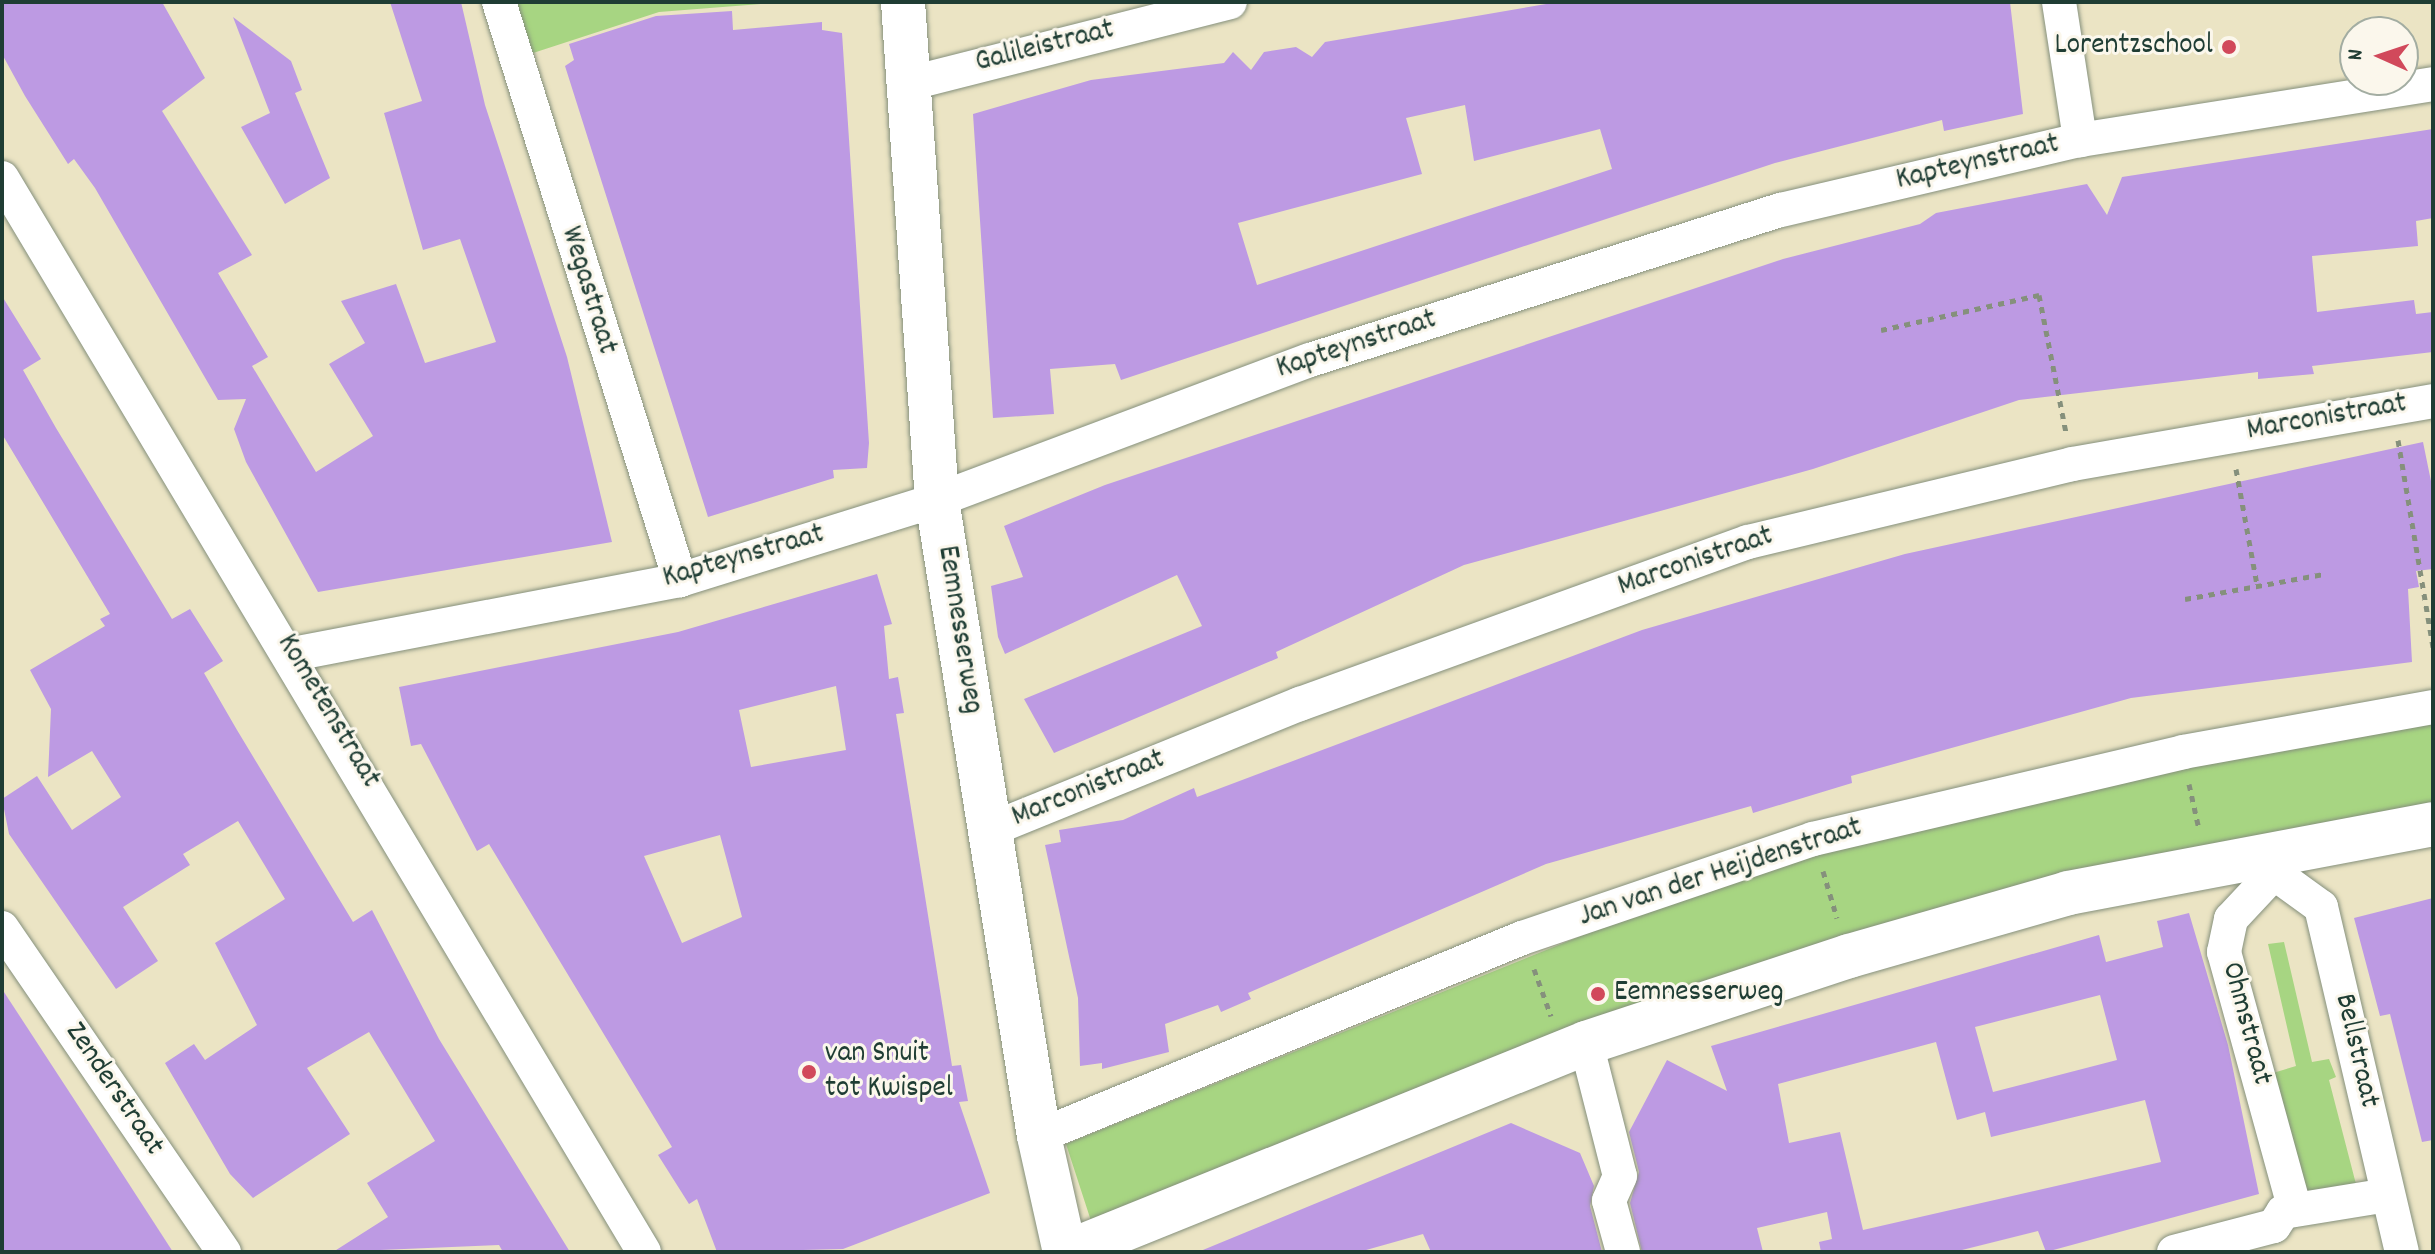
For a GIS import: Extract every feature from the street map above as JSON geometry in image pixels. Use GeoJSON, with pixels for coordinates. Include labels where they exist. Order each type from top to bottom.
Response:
{"type":"FeatureCollection","features":[{"type":"Feature","properties":{"kind":"main road","name":"Eemnesserweg"},"geometry":{"type":"LineString","coordinates":[[903,2],[937,500],[1039,1136],[1067,1252]]}},
{"type":"Feature","properties":{"kind":"main road"},"geometry":{"type":"LineString","coordinates":[[1067,1252],[1586,1043],[1849,956],[2068,893],[2272,863],[2433,824]]}},
{"type":"Feature","properties":{"kind":"street","name":"Wegastraat"},"geometry":{"type":"LineString","coordinates":[[499,2],[680,580]]}},
{"type":"Feature","properties":{"kind":"street","name":"Galileistraat"},"geometry":{"type":"LineString","coordinates":[[907,84],[1230,2]]}},
{"type":"Feature","properties":{"kind":"street"},"geometry":{"type":"LineString","coordinates":[[2059,2],[2080,140]]}},
{"type":"Feature","properties":{"kind":"street","name":"Kapteynstraat"},"geometry":{"type":"LineString","coordinates":[[293,654],[680,580],[937,500],[1310,360],[1781,210],[2080,140],[2433,84]]}},
{"type":"Feature","properties":{"kind":"street","name":"Kometenstraat"},"geometry":{"type":"LineString","coordinates":[[2,178],[293,654],[644,1252]]}},
{"type":"Feature","properties":{"kind":"street","name":"Marconistraat"},"geometry":{"type":"LineString","coordinates":[[989,830],[1300,704],[1748,542],[2072,464],[2433,401]]}},
{"type":"Feature","properties":{"kind":"street","name":"Jan van der Heijdenstraat"},"geometry":{"type":"LineString","coordinates":[[1039,1136],[1522,938],[1813,839],[2183,752],[2433,707]]}},
{"type":"Feature","properties":{"kind":"street","name":"Bellstraat"},"geometry":{"type":"LineString","coordinates":[[2272,863],[2321,907],[2402,1252]]}},
{"type":"Feature","properties":{"kind":"street","name":"Ohmstraat"},"geometry":{"type":"LineString","coordinates":[[2272,863],[2231,919],[2224,952],[2295,1209]]}},
{"type":"Feature","properties":{"kind":"street","name":"Zenderstraat"},"geometry":{"type":"LineString","coordinates":[[2,928],[224,1252]]}},
{"type":"Feature","properties":{"kind":"street"},"geometry":{"type":"LineString","coordinates":[[1586,1043],[1620,1176],[1609,1201],[1623,1252]]}},
{"type":"Feature","properties":{"kind":"street"},"geometry":{"type":"LineString","coordinates":[[2174,1252],[2274,1226],[2283,1212],[2388,1195]]}},
{"type":"Feature","properties":{"kind":"path"},"geometry":{"type":"LineString","coordinates":[[1881,330],[2039,295],[2072,464]]}},
{"type":"Feature","properties":{"kind":"path"},"geometry":{"type":"LineString","coordinates":[[2393,408],[2433,648]]}},
{"type":"Feature","properties":{"kind":"path"},"geometry":{"type":"LineString","coordinates":[[2231,436],[2257,585]]}},
{"type":"Feature","properties":{"kind":"path"},"geometry":{"type":"LineString","coordinates":[[2185,599],[2324,574]]}},
{"type":"Feature","properties":{"kind":"path"},"geometry":{"type":"LineString","coordinates":[[1813,839],[1849,956]]}},
{"type":"Feature","properties":{"kind":"green space"},"geometry":{"type":"Polygon","coordinates":[[[515,2],[788,2],[659,12],[530,54],[515,2]]]}},
{"type":"Feature","properties":{"kind":"green space"},"geometry":{"type":"Polygon","coordinates":[[[2433,721],[2433,812],[2085,881],[1092,1224],[1066,1144],[1613,923],[1806,851],[2075,788],[2433,721]]]}},
{"type":"Feature","properties":{"kind":"green space"},"geometry":{"type":"Polygon","coordinates":[[[2284,942],[2312,1062],[2329,1059],[2336,1077],[2329,1080],[2357,1188],[2309,1199],[2273,1073],[2296,1066],[2268,944],[2284,942]]]}},
{"type":"Feature","properties":{"kind":"building"},"geometry":{"type":"Polygon","coordinates":[[[2,2],[162,2],[205,78],[162,111],[252,255],[218,273],[268,357],[252,366],[316,472],[373,436],[329,364],[365,343],[341,301],[396,284],[425,363],[496,342],[460,239],[423,250],[384,113],[422,101],[390,2],[461,2],[485,105],[567,357],[612,542],[318,592],[246,462],[234,429],[246,399],[218,400],[95,188],[74,159],[68,164],[25,96],[2,54],[2,2]]]}},
{"type":"Feature","properties":{"kind":"building"},"geometry":{"type":"Polygon","coordinates":[[[1558,2],[2010,2],[2023,114],[1944,131],[1942,120],[1775,163],[1121,380],[1115,364],[1050,369],[1054,414],[993,418],[973,114],[1091,80],[1224,63],[1233,52],[1251,70],[1264,52],[1296,47],[1312,57],[1325,42],[1558,2]],[[1465,105],[1406,118],[1422,174],[1238,223],[1257,285],[1612,169],[1600,129],[1474,161],[1465,105]]]}},
{"type":"Feature","properties":{"kind":"building"},"geometry":{"type":"Polygon","coordinates":[[[732,11],[733,30],[822,22],[822,30],[842,33],[869,443],[867,468],[833,470],[834,478],[708,517],[565,66],[574,60],[569,44],[656,16],[732,11]]]}},
{"type":"Feature","properties":{"kind":"building"},"geometry":{"type":"Polygon","coordinates":[[[233,17],[291,61],[302,90],[295,93],[330,178],[285,204],[241,127],[270,113],[233,17]]]}},
{"type":"Feature","properties":{"kind":"building"},"geometry":{"type":"Polygon","coordinates":[[[2433,129],[2433,218],[2416,221],[2418,246],[2312,256],[2317,312],[2414,300],[2416,314],[2433,312],[2433,352],[2312,366],[2314,374],[2258,379],[2258,372],[2019,400],[1813,469],[1464,565],[1276,652],[1278,658],[1054,753],[1024,699],[1202,626],[1177,575],[1005,654],[998,637],[991,586],[1023,577],[1004,526],[1105,485],[1783,259],[1920,224],[1936,213],[2087,184],[2107,215],[2122,177],[2433,129]]]}},
{"type":"Feature","properties":{"kind":"building"},"geometry":{"type":"Polygon","coordinates":[[[2,296],[41,359],[23,370],[56,428],[172,619],[190,609],[223,661],[204,673],[237,730],[353,922],[372,910],[439,1039],[570,1252],[503,1252],[499,1245],[333,1252],[388,1217],[367,1183],[435,1141],[369,1032],[307,1068],[350,1134],[253,1198],[230,1174],[165,1063],[194,1044],[205,1060],[257,1025],[215,943],[285,899],[238,821],[183,854],[190,865],[123,907],[158,961],[116,989],[9,834],[2,799],[37,776],[72,830],[121,797],[92,751],[48,777],[51,709],[30,670],[105,626],[100,619],[110,614],[2,434],[2,296]]]}},
{"type":"Feature","properties":{"kind":"building"},"geometry":{"type":"Polygon","coordinates":[[[2423,442],[2433,491],[2433,569],[2416,571],[2419,587],[2408,589],[2412,662],[2131,698],[1851,776],[1852,783],[1753,813],[1751,806],[1546,864],[1248,993],[1251,999],[1221,1012],[1218,1005],[1165,1024],[1169,1052],[1102,1069],[1102,1063],[1080,1066],[1078,998],[1045,845],[1061,842],[1059,830],[1123,820],[1194,788],[1197,797],[1642,630],[1905,554],[2423,442]]]}},
{"type":"Feature","properties":{"kind":"building"},"geometry":{"type":"Polygon","coordinates":[[[877,574],[892,624],[884,626],[889,679],[898,677],[904,713],[896,714],[952,1066],[961,1065],[968,1101],[959,1102],[990,1193],[843,1249],[717,1252],[697,1199],[689,1204],[658,1155],[672,1147],[489,844],[477,851],[421,744],[411,746],[399,687],[678,632],[877,574]],[[836,686],[739,710],[751,767],[846,750],[836,686]],[[720,835],[644,856],[682,943],[742,917],[720,835]]]}},
{"type":"Feature","properties":{"kind":"building"},"geometry":{"type":"Polygon","coordinates":[[[2433,898],[2433,1140],[2422,1142],[2390,1014],[2380,1016],[2354,918],[2433,898]]]}},
{"type":"Feature","properties":{"kind":"building"},"geometry":{"type":"Polygon","coordinates":[[[2189,913],[2228,1045],[2259,1194],[2046,1252],[2038,1231],[1954,1252],[1821,1252],[1819,1242],[1832,1239],[1827,1212],[1757,1228],[1763,1252],[1642,1252],[1630,1203],[1639,1172],[1629,1132],[1667,1060],[1727,1091],[1711,1046],[2099,935],[2106,962],[2163,947],[2157,921],[2189,913]],[[2100,995],[1975,1027],[1993,1092],[2117,1060],[2100,995]],[[1936,1042],[1778,1084],[1789,1143],[1840,1132],[1863,1230],[2161,1162],[2145,1100],[1991,1137],[1985,1112],[1957,1120],[1936,1042]]]}},
{"type":"Feature","properties":{"kind":"building"},"geometry":{"type":"Polygon","coordinates":[[[2,989],[83,1113],[173,1252],[2,1252],[2,989]]]}},
{"type":"Feature","properties":{"kind":"building"},"geometry":{"type":"Polygon","coordinates":[[[1511,1123],[1580,1153],[1594,1186],[1590,1206],[1602,1252],[1431,1252],[1423,1234],[1359,1252],[1198,1252],[1511,1123]]]}},
{"type":"Feature","properties":{"kind":"place","name":"Lorentzschool"},"geometry":{"type":"Point","coordinates":[2229,47]}},
{"type":"Feature","properties":{"kind":"place","name":"Eemnesserweg"},"geometry":{"type":"Point","coordinates":[1598,994]}},
{"type":"Feature","properties":{"kind":"place","name":"van Snuit tot Kwispel"},"geometry":{"type":"Point","coordinates":[809,1072]}}]}
